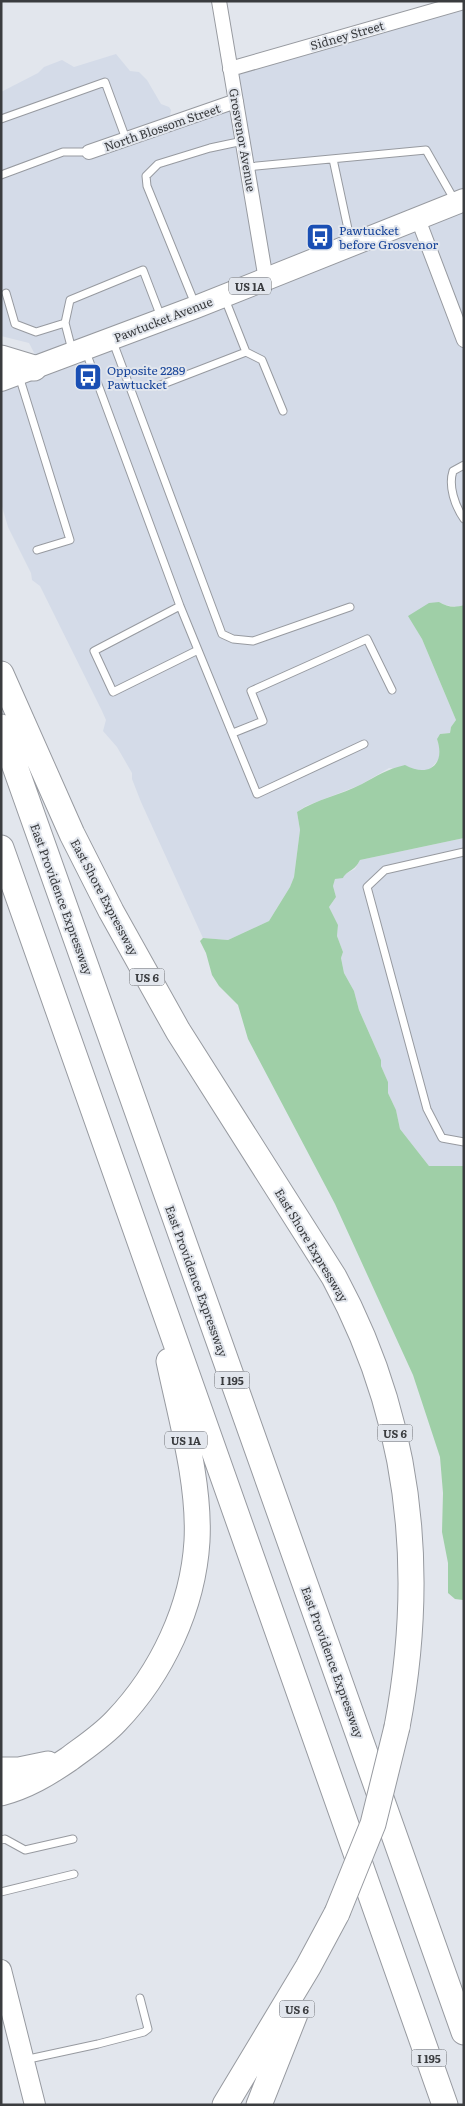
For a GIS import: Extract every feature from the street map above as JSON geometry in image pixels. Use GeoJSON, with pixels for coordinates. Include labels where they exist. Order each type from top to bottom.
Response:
{"type":"FeatureCollection","features":[{"type":"Feature","properties":{"kind":"highway","name":"East Shore Expressway"},"geometry":{"type":"LineString","coordinates":[[1,674],[76,842],[110,911],[178,1031],[334,1277],[355,1317],[372,1358],[387,1404],[397,1441],[406,1493],[411,1538],[411,1624],[406,1679],[397,1727],[372,1824],[337,1913],[308,1967],[225,2105]]}},
{"type":"Feature","properties":{"kind":"highway","name":"East Providence Expressway"},"geometry":{"type":"LineString","coordinates":[[1,727],[464,2032]]}},
{"type":"Feature","properties":{"kind":"highway","name":"I 195"},"geometry":{"type":"LineString","coordinates":[[1,848],[446,2105]]}},
{"type":"Feature","properties":{"kind":"highway","name":"US 1A"},"geometry":{"type":"LineString","coordinates":[[1,1770],[30,1768],[70,1758],[110,1727],[142,1689],[165,1652],[192,1586],[197,1540],[193,1480],[148,1261]]}},
{"type":"Feature","properties":{"kind":"highway"},"geometry":{"type":"LineString","coordinates":[[1,1793],[37,1780],[70,1758]]}},
{"type":"Feature","properties":{"kind":"highway","name":"US 6"},"geometry":{"type":"LineString","coordinates":[[259,2105],[337,1913]]}},
{"type":"Feature","properties":{"kind":"main road","name":"Pawtucket Avenue"},"geometry":{"type":"LineString","coordinates":[[14,370],[112,339],[266,280],[460,202]]}},
{"type":"Feature","properties":{"kind":"main road"},"geometry":{"type":"LineString","coordinates":[[1,1970],[35,2105]]}},
{"type":"Feature","properties":{"kind":"street","name":"Grosvenor Avenue"},"geometry":{"type":"LineString","coordinates":[[219,1],[266,280]]}},
{"type":"Feature","properties":{"kind":"street","name":"Sidney Street"},"geometry":{"type":"LineString","coordinates":[[230,69],[464,2]]}},
{"type":"Feature","properties":{"kind":"street","name":"North Blossom Street"},"geometry":{"type":"LineString","coordinates":[[89,152],[236,101]]}},
{"type":"Feature","properties":{"kind":"street"},"geometry":{"type":"LineString","coordinates":[[418,219],[464,340]]}},
{"type":"Feature","properties":{"kind":"lane"},"geometry":{"type":"LineString","coordinates":[[1,118],[105,82],[126,139]]}},
{"type":"Feature","properties":{"kind":"lane"},"geometry":{"type":"LineString","coordinates":[[196,307],[147,186],[146,176],[158,164],[210,148],[243,142]]}},
{"type":"Feature","properties":{"kind":"lane"},"geometry":{"type":"LineString","coordinates":[[247,167],[426,150],[460,202]]}},
{"type":"Feature","properties":{"kind":"lane"},"geometry":{"type":"LineString","coordinates":[[1,175],[63,152],[89,152]]}},
{"type":"Feature","properties":{"kind":"lane"},"geometry":{"type":"LineString","coordinates":[[333,159],[352,245]]}},
{"type":"Feature","properties":{"kind":"lane"},"geometry":{"type":"LineString","coordinates":[[162,320],[143,270],[70,300],[65,324],[79,351],[257,794],[364,744]]}},
{"type":"Feature","properties":{"kind":"lane"},"geometry":{"type":"LineString","coordinates":[[6,293],[15,324],[36,332],[65,324]]}},
{"type":"Feature","properties":{"kind":"lane"},"geometry":{"type":"LineString","coordinates":[[224,296],[246,352],[262,360],[283,411]]}},
{"type":"Feature","properties":{"kind":"lane"},"geometry":{"type":"LineString","coordinates":[[112,339],[222,634],[233,639],[253,640],[350,607]]}},
{"type":"Feature","properties":{"kind":"lane"},"geometry":{"type":"LineString","coordinates":[[158,386],[246,352]]}},
{"type":"Feature","properties":{"kind":"lane"},"geometry":{"type":"LineString","coordinates":[[14,370],[70,540],[37,550]]}},
{"type":"Feature","properties":{"kind":"lane"},"geometry":{"type":"LineString","coordinates":[[464,465],[453,471],[450,480],[458,510],[464,519]]}},
{"type":"Feature","properties":{"kind":"lane"},"geometry":{"type":"LineString","coordinates":[[180,606],[94,651],[113,692],[198,650]]}},
{"type":"Feature","properties":{"kind":"lane"},"geometry":{"type":"LineString","coordinates":[[233,734],[263,721],[251,691],[367,639],[392,690]]}},
{"type":"Feature","properties":{"kind":"lane"},"geometry":{"type":"LineString","coordinates":[[464,852],[385,870],[368,887],[427,1109],[442,1138],[464,1142]]}},
{"type":"Feature","properties":{"kind":"lane"},"geometry":{"type":"LineString","coordinates":[[1,1840],[5,1839],[25,1850],[73,1839]]}},
{"type":"Feature","properties":{"kind":"lane"},"geometry":{"type":"LineString","coordinates":[[1,1892],[74,1874]]}},
{"type":"Feature","properties":{"kind":"lane"},"geometry":{"type":"LineString","coordinates":[[24,2060],[144,2032],[148,2029],[140,1998]]}},
{"type":"Feature","properties":{"kind":"shaded area"},"geometry":{"type":"Polygon","coordinates":[[[464,1],[464,605],[457,607],[439,602],[409,616],[422,639],[456,720],[451,727],[450,733],[440,734],[437,739],[440,748],[439,759],[430,769],[424,771],[389,768],[360,785],[306,806],[297,812],[300,830],[294,877],[269,921],[228,940],[203,938],[141,802],[132,779],[132,773],[117,747],[103,731],[106,720],[102,711],[40,586],[32,580],[31,573],[8,527],[1,503],[1,381],[41,366],[29,343],[1,336],[1,92],[38,73],[44,67],[62,60],[74,67],[116,54],[130,71],[139,72],[147,80],[161,104],[169,107],[171,110],[169,122],[231,101],[227,76],[464,1]]]}},
{"type":"Feature","properties":{"kind":"shaded area"},"geometry":{"type":"Polygon","coordinates":[[[464,838],[464,1166],[429,1166],[400,1129],[396,1110],[388,1093],[388,1082],[381,1066],[381,1060],[359,1010],[354,991],[344,973],[341,958],[343,952],[337,936],[338,925],[329,907],[336,897],[333,886],[335,879],[355,869],[360,860],[464,838]]]}},
{"type":"Feature","properties":{"kind":"green space"},"geometry":{"type":"Polygon","coordinates":[[[439,602],[451,606],[464,605],[464,838],[360,860],[343,878],[335,879],[333,886],[336,897],[329,907],[338,925],[337,936],[343,952],[341,958],[344,973],[354,991],[359,1010],[381,1060],[381,1066],[388,1082],[388,1093],[396,1110],[400,1129],[429,1166],[464,1166],[464,1604],[463,1600],[455,1599],[448,1593],[448,1563],[442,1532],[443,1493],[440,1457],[413,1375],[335,1204],[248,1039],[238,1005],[219,986],[212,975],[206,953],[200,941],[203,938],[228,940],[269,921],[294,877],[300,830],[297,812],[393,769],[405,765],[413,769],[428,769],[437,762],[439,748],[437,739],[440,734],[450,733],[451,727],[456,720],[422,639],[408,616],[429,603],[439,602]]]}},
{"type":"Feature","properties":{"kind":"place","name":"Pawtucket before Grosvenor"},"geometry":{"type":"Point","coordinates":[320,237]}},
{"type":"Feature","properties":{"kind":"place","name":"Opposite 2289 Pawtucket"},"geometry":{"type":"Point","coordinates":[88,377]}}]}
